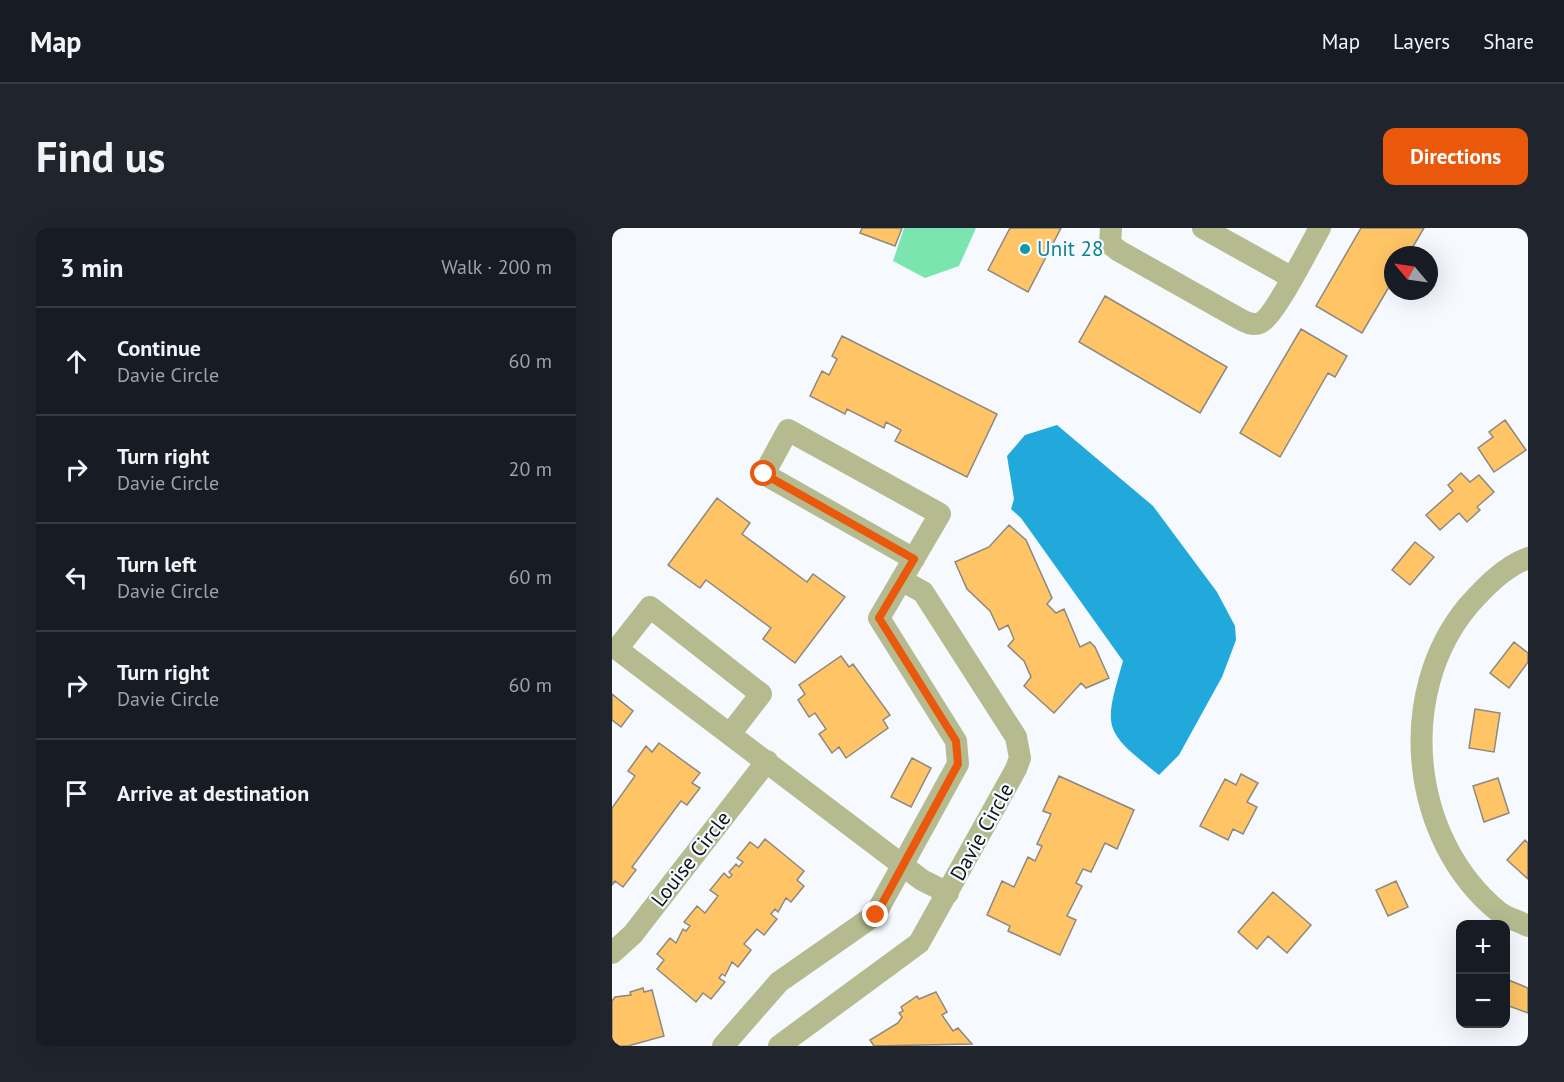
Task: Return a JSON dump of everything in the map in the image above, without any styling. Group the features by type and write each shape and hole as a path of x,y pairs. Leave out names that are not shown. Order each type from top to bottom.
{"street":[{"path":"1110,228 1110,244 1119,251 1248,323 1259,324 1269,317 1320,228"},
{"path":"1203,228 1292,277"},
{"path":"723,1046 779,982 876,915 958,764 959,752 956,741 879,618 914,559 940,514 788,430 764,474 914,559"},
{"path":"1528,558 1518,562 1485,586 1454,624 1433,670 1421,717 1423,761 1430,812 1456,865 1500,912 1528,926"},
{"name":"Davie Circle","path":"779,1046 919,944 1016,769 1020,749 1016,737 923,592 901,580"},
{"path":"730,734 761,694 650,607 617,649 922,879 948,893"},
{"name":"Louise Circle","path":"612,953 633,934 767,761"}],"green space":[{"path":"904,228 976,228 959,266 925,278 893,261"}],"water":[{"path":"1057,425 1153,506 1217,592 1235,626 1236,640 1222,677 1179,755 1159,775 1127,748 1112,727 1112,702 1123,661 1021,518 1011,509 1014,499 1007,456 1025,435"}],"building":[{"path":"862,228 902,228 895,246 860,233"},
{"name":"Unit 28","path":"1010,228 1061,228 1028,292 988,270"},
{"path":"1361,228 1424,228 1413,246 1384,246 1384,295 1362,333 1316,306"},
{"path":"1105,296 1227,367 1200,413 1079,342"},
{"path":"1301,329 1347,356 1335,377 1328,373 1280,457 1240,433"},
{"path":"842,336 997,414 967,477 895,441 901,430 886,422 884,428 847,409 845,414 810,396 822,371 829,375 837,359 832,356"},
{"path":"1505,420 1526,450 1494,472 1478,448 1493,437 1489,432"},
{"path":"1461,473 1470,482 1479,475 1494,492 1477,507 1480,510 1467,522 1459,513 1440,530 1426,515 1453,491 1448,485"},
{"path":"717,498 750,523 742,534 807,582 813,574 845,597 795,663 763,639 771,628 706,580 700,588 668,565"},
{"path":"1009,525 1026,540 1052,598 1047,604 1056,613 1064,609 1080,647 1090,642 1095,647 1109,678 1086,688 1081,683 1054,713 1024,686 1031,677 1024,661 1008,646 1014,639 1008,625 999,630 990,611 967,589 955,562 989,547"},
{"path":"1415,542 1434,557 1410,585 1392,570"},
{"path":"1514,642 1528,653 1528,662 1509,688 1490,673"},
{"path":"841,656 849,667 853,664 890,715 883,720 888,728 846,758 839,747 832,753 819,734 826,729 815,713 809,717 798,700 805,694 799,685"},
{"path":"612,694 633,711 621,727 612,720"},
{"path":"1475,709 1500,713 1494,752 1469,748"},
{"path":"659,743 700,773 692,783 700,788 687,805 681,801 632,867 636,870 623,887 615,881 612,885 612,808 635,776 628,771 646,746 652,752"},
{"path":"912,758 931,768 911,807 891,797"},
{"path":"1241,774 1258,783 1247,802 1257,807 1243,834 1233,829 1228,840 1200,826 1225,779 1236,785"},
{"path":"1059,776 1134,810 1117,849 1105,843 1091,872 1083,869 1076,883 1082,886 1067,916 1076,920 1060,955 1008,931 1010,926 987,915 1002,881 1014,887 1028,857 1035,861 1042,846 1037,844 1051,814 1043,811"},
{"path":"1498,778 1509,813 1484,822 1473,786"},
{"path":"765,839 804,871 797,880 804,886 791,902 786,898 778,912 775,909 771,914 777,919 764,935 757,929 744,944 751,950 738,967 732,962 725,976 722,974 719,978 725,982 711,999 703,993 696,1002 657,969 664,960 657,954 670,938 676,943 683,929 686,931 690,926 684,922 697,906 705,913 718,896 710,890 724,873 729,878 732,875 729,872 736,864 739,867 743,862 737,858 750,842 758,848"},
{"path":"1525,840 1528,843 1528,879 1507,860"},
{"path":"1396,881 1408,907 1388,916 1376,890"},
{"path":"1273,892 1311,925 1287,953 1268,936 1257,949 1238,932"},
{"path":"1510,981 1528,988 1528,1013 1510,1006"},
{"path":"643,988 644,992 652,990 664,1036 628,1046 612,1046 612,1001 615,997 631,995 630,992"},
{"path":"936,992 947,1012 942,1015 953,1031 958,1028 972,1044 874,1046 870,1040 898,1023 902,1017 899,1013 903,1011 901,1007 917,996 919,999"}],"place":[{"name":"Unit 28","path":"1025,249"}],"route":[{"path":"764,474 914,559 879,618 956,741 959,752 958,764 876,915"}]}
